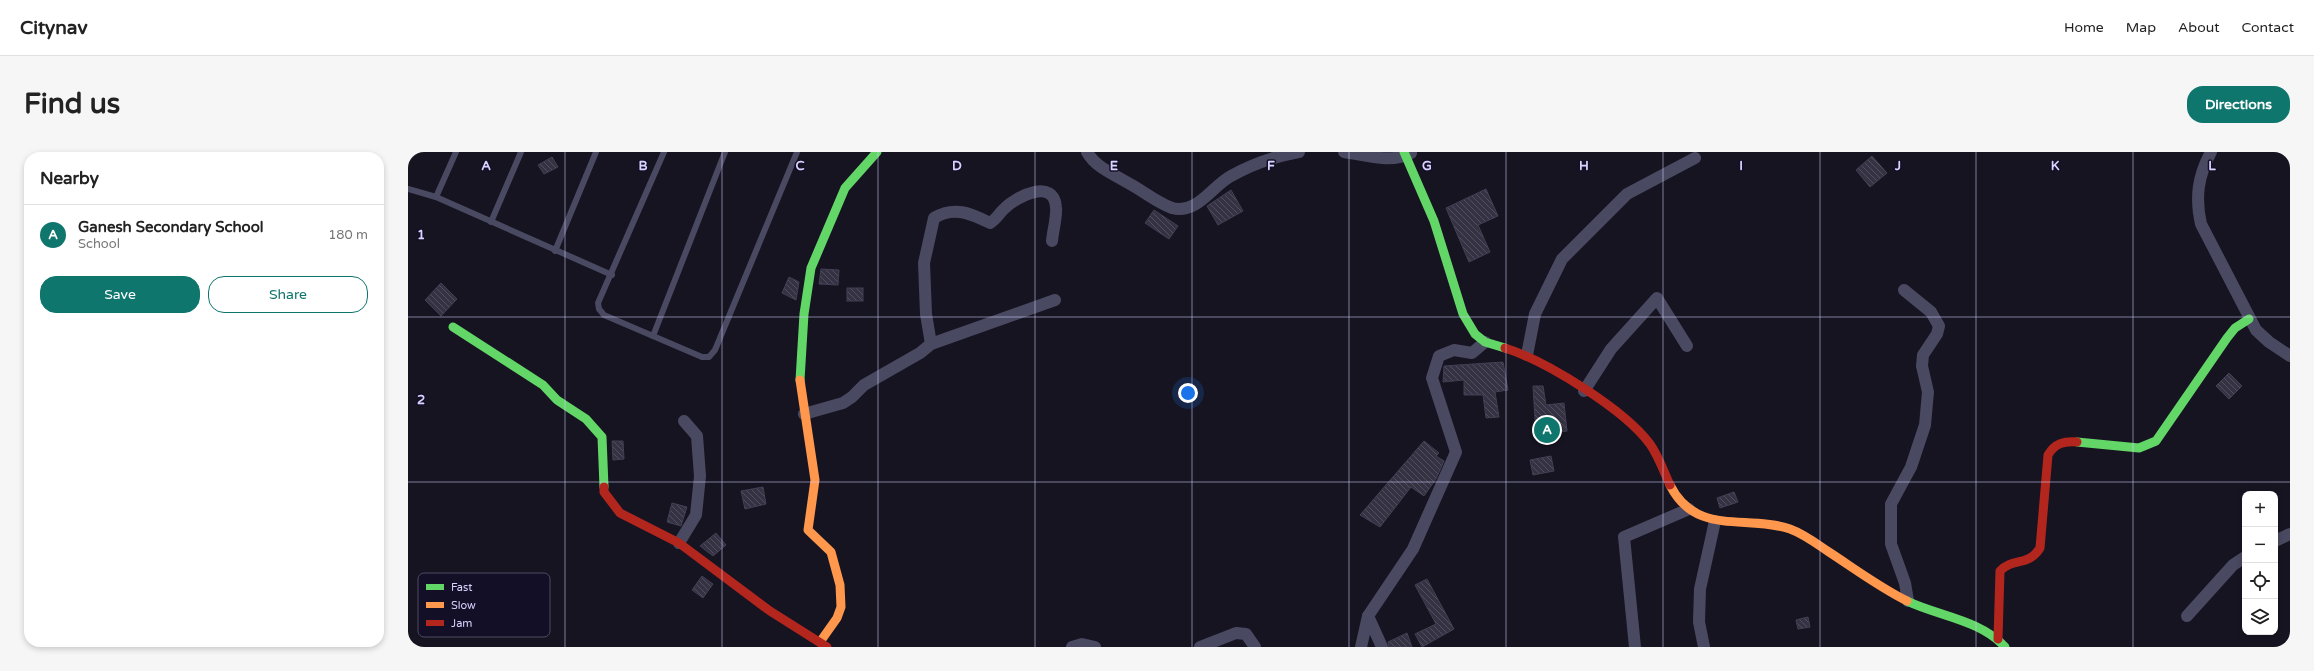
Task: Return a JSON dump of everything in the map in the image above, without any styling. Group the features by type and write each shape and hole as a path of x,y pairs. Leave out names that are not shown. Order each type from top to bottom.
{"street":[{"path":"453,327 543,385 557,400 586,419 602,438 606,495 623,515 680,543 770,611 824,644 841,607 840,585 835,561 831,552 808,530 815,480 804,414 800,377 804,314 811,268 845,188 877,152"},
{"path":"1087,152 1093,162 1173,208 1188,208 1197,204 1230,176 1274,157 1299,152"},
{"path":"1344,152 1382,158 1408,153 1434,221 1463,314 1475,334 1485,342 1527,355 1614,408 1638,429 1650,444 1661,462 1673,490 1689,509 1715,521 1789,529 1821,545 1875,584 1908,601 1978,627 1998,639 2005,647"},
{"path":"2211,152 2203,167 2198,185 2197,207 2201,224 2248,319 2268,342 2290,356"},
{"path":"1527,355 1535,314 1562,259 1627,194 1695,158"},
{"path":"931,344 926,314 924,263 934,218 943,213 969,212 990,223 996,219 1004,208 1026,194 1043,190 1050,194 1056,206 1052,241"},
{"path":"1904,290 1931,312 1939,326 1937,334 1923,355 1922,366 1928,392 1925,425 1911,467 1891,504 1891,544 1905,583 1908,601"},
{"path":"1584,391 1611,349 1657,298 1687,346"},
{"path":"804,414 843,403 852,397 864,385 920,353 931,344 1055,300"},
{"path":"1998,639 2000,571 2004,565 2011,562 2030,562 2037,555 2040,548 2048,455 2053,446 2060,442 2068,441 2139,448 2156,441 2234,328 2248,319"},
{"path":"1361,647 1368,616 1413,549 1456,452 1432,378 1439,356 1454,350 1472,352 1485,342"},
{"path":"680,543 696,515 700,476 697,436 684,421"},
{"path":"1635,647 1624,537 1689,509"},
{"path":"1704,647 1699,622 1700,589 1715,521"},
{"path":"2278,540 2290,534"},
{"path":"2187,616 2233,564 2242,559"},
{"path":"1368,616 1382,647"},
{"path":"1200,647 1236,632 1246,634 1255,647"},
{"path":"1072,647 1082,644 1096,647"}],"lane":[{"path":"436,197 456,152"},
{"path":"491,222 521,152"},
{"path":"554,251 596,152"},
{"path":"664,152 612,275 598,303 599,309 604,315 702,357 709,357 715,350 797,152"},
{"path":"653,336 726,152"},
{"path":"408,189 436,197 554,251 612,275"}],"building":[{"path":"1872,156 1887,173 1870,187 1856,170"},
{"path":"552,157 558,167 544,174 538,165"},
{"path":"1486,189 1498,216 1478,225 1490,252 1469,262 1446,208"},
{"path":"1231,190 1243,211 1218,225 1207,206"},
{"path":"1154,210 1178,226 1169,239 1145,223"},
{"path":"821,269 839,270 838,285 819,284"},
{"path":"789,277 799,282 796,300 782,293"},
{"path":"441,283 457,299 441,316 425,300"},
{"path":"847,288 863,288 863,301 847,301"},
{"path":"1503,362 1508,390 1495,392 1499,417 1486,418 1483,395 1464,395 1464,380 1443,382 1444,366"},
{"path":"2229,373 2242,386 2229,399 2216,386"},
{"path":"1533,386 1543,386 1546,405 1564,403 1567,431 1536,435"},
{"path":"612,441 623,441 624,459 613,460"},
{"path":"1424,441 1439,453 1436,456 1444,461 1436,479 1424,496 1411,487 1380,527 1360,515"},
{"path":"1551,456 1554,471 1533,475 1530,460"},
{"path":"763,487 766,504 745,509 741,491"},
{"path":"1734,492 1738,502 1720,508 1717,498"},
{"path":"672,503 687,507 681,526 667,522"},
{"path":"716,533 726,545 713,556 700,546"},
{"path":"702,576 713,584 703,598 692,590"},
{"path":"1427,579 1454,629 1422,647 1415,634 1436,624 1415,585"},
{"path":"1808,617 1810,627 1798,629 1796,620"},
{"path":"1407,633 1412,647 1389,647 1388,642"}],"traffic: fast":[{"path":"800,380 804,314 811,268 845,188 877,152"},
{"path":"1404,152 1434,221 1463,314 1475,334 1485,342 1505,348"},
{"path":"2077,442 2139,448 2156,441 2227,338 2235,328 2249,319"},
{"path":"453,327 543,385 557,400 586,419 602,437 604,487"},
{"path":"1907,601 1972,625 1995,638 2005,647"}],"traffic: slow":[{"path":"800,380 815,480 808,530 831,552 840,585 841,607 837,618 820,642"},
{"path":"1670,485 1681,501 1694,512 1708,518 1723,521 1773,525 1790,529 1815,543 1877,584 1907,601"}],"traffic: jam":[{"path":"1505,348 1522,354 1562,375 1604,402 1622,416 1638,430 1653,448 1670,485"},
{"path":"1998,639 2000,571 2010,564 2031,558 2040,548 2048,455 2057,445 2068,442 2077,442"},
{"path":"604,487 604,492 620,513 679,543 770,611 827,647"}],"place":[{"name":"Ganesh Secondary School","path":"1547,430"}]}
